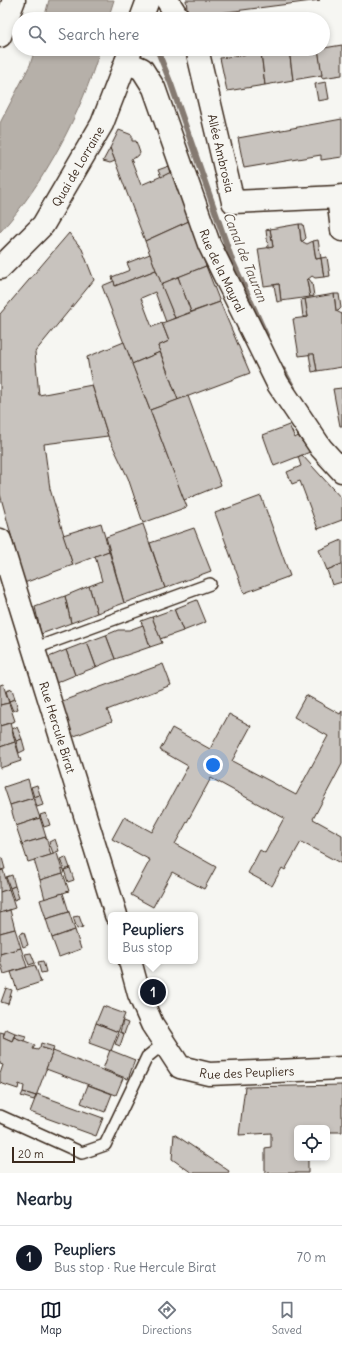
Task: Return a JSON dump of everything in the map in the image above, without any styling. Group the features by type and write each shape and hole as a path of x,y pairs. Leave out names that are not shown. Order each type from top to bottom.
{"street":[{"path":"0,36 14,0"},
{"path":"144,12 148,0"},
{"path":"167,0 175,12"},
{"name":"Quai de Lorraine","path":"0,268 43,224 102,124 128,56"},
{"name":"Rue de la Mayral","path":"128,56 142,69 154,88 208,244 278,384 321,448 342,471"},
{"name":"Allée Ambrosia","path":"199,56 233,202 340,196 342,230"},
{"name":"Rue Hercule Birat","path":"0,540 115,912"},
{"path":"131,964 140,994 152,1024 163,1044"},
{"name":"Rue des Peupliers","path":"163,1044 180,1067 209,1074 342,1068"}],"lane":[{"path":"33,648 210,584"},
{"path":"0,1116 82,1153 105,1145 147,1057 163,1044"}],"shaded area":[{"path":"49,0 114,0 110,12 46,12"},
{"path":"33,56 98,56 83,97 60,146 31,193 0,232 0,123 30,65"}],"building":[{"path":"186,0 320,0 227,12 187,12"},
{"path":"342,45 342,75 322,78 319,56 330,56 330,47"},
{"path":"234,56 261,56 265,85 227,91 220,58"},
{"path":"261,56 290,56 293,80 265,85"},
{"path":"290,56 319,56 322,75 293,80"},
{"path":"326,82 329,99 318,101 315,84"},
{"path":"342,119 342,157 321,160 321,155 244,168 238,138"},
{"path":"119,130 132,135 132,141 136,141 140,153 138,156 131,159 141,185 171,172 189,221 145,241 110,148"},
{"path":"110,148 115,161 110,163 103,161"},
{"path":"169,166 171,172 161,177 158,170"},
{"path":"189,221 206,266 161,284 145,241"},
{"path":"299,224 303,224 306,238 303,241 301,241"},
{"path":"299,224 301,241 307,244 313,241 316,259 321,258 324,277 315,278 312,276 307,280 310,297 281,301 279,284 264,286 258,249 273,247 270,229"},
{"path":"270,229 273,247 268,248 266,230"},
{"path":"69,233 82,249 94,280 35,352 39,395 92,385 108,436 44,444 50,489 73,565 24,583 0,494 0,314"},
{"path":"318,240 321,258 316,259 313,241"},
{"path":"150,254 156,270 115,286 112,277 130,270 127,263"},
{"path":"327,257 330,276 324,277 321,258"},
{"path":"206,266 220,302 191,312 178,277"},
{"path":"156,270 175,318 166,322 155,292 141,298 152,327 162,323 169,341 158,346 160,352 132,364 102,286 114,281 115,286"},
{"path":"178,277 191,312 175,318 161,284"},
{"path":"309,279 312,283 314,296 310,297 307,280"},
{"path":"279,284 281,301 277,302 274,285"},
{"path":"334,294 339,294 341,308 338,311 336,311"},
{"path":"334,294 336,311 342,314 342,367 317,371 314,354 299,356 293,319 308,317 305,299"},
{"path":"305,299 308,317 303,317 301,300"},
{"path":"220,302 250,373 178,400 158,346 169,341 162,323"},
{"path":"124,342 187,507 143,523 128,478 108,436 92,385 87,357"},
{"path":"160,352 178,400 150,410 132,364"},
{"path":"309,354 314,354 317,371 312,372"},
{"path":"342,388 342,426 340,426 333,389"},
{"path":"188,396 221,485 184,500 150,410"},
{"path":"289,425 295,438 298,436 310,452 274,466 263,435"},
{"path":"302,455 342,499 342,520 318,529 300,481 292,484 287,472 301,466 298,457"},
{"path":"261,496 290,576 244,593 215,513"},
{"path":"101,523 109,551 73,565 63,535"},
{"path":"143,524 165,588 124,603 106,537"},
{"path":"194,528 211,571 165,588 150,543"},
{"path":"342,540 342,564 327,570 319,550"},
{"path":"109,551 124,603 97,613 89,586 102,581 95,556"},
{"path":"342,564 342,582 332,585 327,570"},
{"path":"89,586 97,613 71,623 65,596"},
{"path":"65,596 71,623 41,634 35,607"},
{"path":"197,600 206,622 183,631 174,609"},
{"path":"174,609 183,631 160,639 152,617"},
{"path":"152,617 162,643 150,647 141,621"},
{"path":"143,625 150,647 115,659 106,635 118,630 129,630"},
{"path":"106,635 115,659 96,667 87,642"},
{"path":"87,642 96,667 75,675 66,650"},
{"path":"66,650 75,675 51,685 44,659"},
{"path":"163,664 171,685 107,710 112,721 67,739 57,703"},
{"path":"3,684 9,703 0,705 0,685"},
{"path":"12,689 15,699 9,701 6,691"},
{"path":"306,695 340,714 342,711 342,764 313,819 342,835 342,864 301,842 285,870 282,868 272,886 248,873 260,850 265,853 284,818 211,778 175,844 216,867 204,889 172,872 153,907 131,895 150,860 112,839 124,817 152,832 188,766 160,750 172,728 210,749 229,714 251,726 232,761 296,795 328,736 294,717"},
{"path":"15,699 18,709 13,711 9,701"},
{"path":"9,703 15,721 0,726 0,705"},
{"path":"10,723 15,742 0,747 0,726"},
{"path":"17,727 22,739 16,741 12,729"},
{"path":"22,739 25,750 19,753 16,741"},
{"path":"15,742 21,761 0,768 0,747"},
{"path":"28,779 33,798 10,805 4,787"},
{"path":"37,785 40,795 34,797 31,787"},
{"path":"40,795 43,805 37,807 34,797"},
{"path":"33,798 40,818 16,826 10,805"},
{"path":"46,813 50,825 44,827 40,815"},
{"path":"40,818 46,837 22,844 16,826"},
{"path":"46,837 51,855 28,862 22,844"},
{"path":"55,839 59,851 53,853 49,842"},
{"path":"57,853 63,873 40,880 34,860"},
{"path":"66,857 70,868 64,870 60,859"},
{"path":"0,858 2,858 5,869 0,870"},
{"path":"70,868 74,880 68,882 64,870"},
{"path":"3,870 9,889 0,892 0,871"},
{"path":"63,873 69,891 45,899 40,880"},
{"path":"12,875 15,886 10,888 6,877"},
{"path":"15,886 19,898 14,900 10,888"},
{"path":"9,889 15,908 0,913 0,892"},
{"path":"63,893 69,912 46,919 40,900"},
{"path":"10,910 15,929 0,933 0,913"},
{"path":"69,912 75,930 52,938 46,919"},
{"path":"79,916 83,927 77,929 73,917"},
{"path":"15,929 21,948 0,954 0,933"},
{"path":"75,930 81,949 59,957 52,938"},
{"path":"24,932 28,945 23,947 19,934"},
{"path":"21,948 27,967 4,974 0,961 0,954"},
{"path":"31,953 35,963 29,965 25,954"},
{"path":"43,961 46,972 41,973 38,962"},
{"path":"35,965 41,982 17,990 11,972"},
{"path":"6,988 12,990 8,1004 1,1002"},
{"path":"103,1006 125,1014 118,1032 96,1023"},
{"path":"123,1021 128,1023 124,1034 120,1032"},
{"path":"96,1023 118,1032 111,1051 89,1043"},
{"path":"6,1029 15,1033 12,1041 3,1037"},
{"path":"0,1032 4,1033 3,1037 12,1041 14,1037 35,1045 33,1049 38,1050 40,1047 53,1051 36,1096 23,1092 24,1086 19,1084 18,1089 0,1083 0,1074 3,1065 0,1064"},
{"path":"120,1032 124,1034 120,1046 115,1044"},
{"path":"15,1033 26,1036 24,1041 14,1037"},
{"path":"41,1043 54,1047 53,1051 40,1047"},
{"path":"110,1050 135,1060 128,1079 103,1069"},
{"path":"53,1051 123,1078 116,1095 46,1069"},
{"path":"88,1085 112,1094 105,1112 81,1103"},
{"path":"342,1085 342,1132 330,1132 330,1125 294,1125 294,1161 308,1161 308,1173 265,1173 265,1148 271,1147 271,1133 239,1135 245,1087"},
{"path":"23,1092 36,1096 34,1100 21,1096"},
{"path":"37,1094 103,1118 96,1136 30,1112"},
{"path":"174,1134 229,1171 228,1173 192,1173 172,1159"}],"waterway":[{"name":"Canal de Tauran","path":"160,56 171,84 232,260 266,335"},
{"name":"Canal de Tauran","path":"283,370 293,388"}],"place":[{"name":"Peupliers","path":"153,992"}]}
